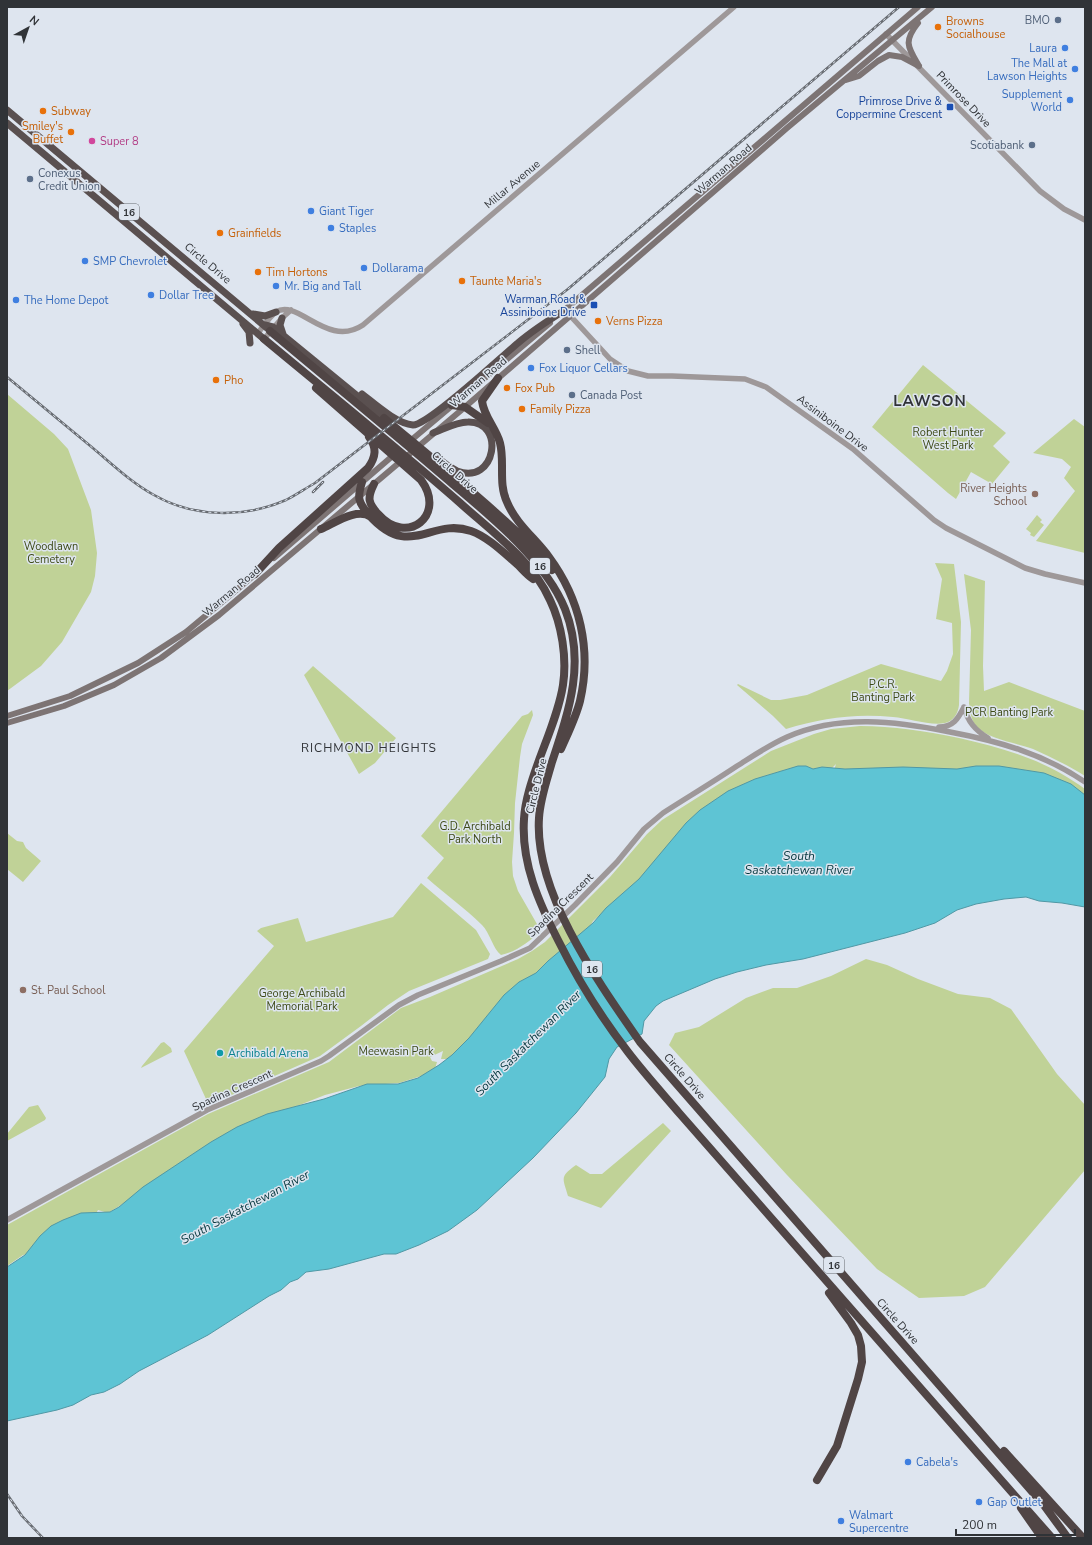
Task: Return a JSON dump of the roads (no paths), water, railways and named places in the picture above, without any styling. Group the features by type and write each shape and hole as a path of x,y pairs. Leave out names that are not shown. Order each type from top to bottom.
{"highway":[{"name":"Circle Drive","path":"7,110 269,328 485,512 527,552 553,584 563,604 570,624 575,646 576,667 574,686 565,724 545,786 539,816 539,839 541,854 553,891 564,918 598,980 640,1042 937,1382 1052,1516 1068,1538"},
{"name":"Circle Drive","path":"7,123 488,527 521,560 541,584 551,602 560,633 564,660 563,685 531,782 524,816 523,839 526,862 541,905 567,958 608,1025 628,1052 809,1262 1052,1538"},
{"path":"251,314 265,316 276,312"},
{"path":"317,363 393,417 406,424 415,425 443,408 544,322 568,312"},
{"path":"234,313 249,332 250,343"},
{"path":"282,318 280,325 284,336"},
{"path":"269,328 284,336 384,418 469,489 530,545 559,579 578,613"},
{"path":"288,359 325,396 421,480 430,496 428,512 423,520 413,527 399,528 390,524 381,517 370,503 369,495 374,484"},
{"path":"498,378 482,401 484,413 495,431 501,448 502,487 514,516 541,546 557,567 571,594 578,613 584,639 584,677 580,702 572,726 545,786"},
{"path":"452,405 465,407 483,419 495,431"},
{"path":"384,418 444,463 458,471 466,473 477,471 486,465 491,456 493,446 490,436 483,427 476,423 461,423 431,435"},
{"path":"255,574 279,548 362,474 371,464 374,456 374,444 358,424"},
{"path":"362,482 358,498 373,519"},
{"path":"321,529 346,517 366,514 385,530 402,536 418,536 448,529 462,529 472,532 487,540 529,576 541,584"},
{"path":"809,1262 814,1273 855,1329 860,1341 863,1357 858,1379 837,1446 817,1480"},
{"path":"937,1382 959,1402 1083,1538"},
{"path":"1014,1495 1017,1502 1042,1538"}],"main road":[{"name":"Warman Road","path":"7,723 64,706 114,685 161,658 220,615 465,407 568,312 811,98 918,7"},
{"name":"Warman Road","path":"7,716 70,696 138,663 186,632 452,405 568,312 932,7"},
{"path":"918,66 909,50 908,40 912,30 926,12"},
{"path":"843,81 859,76 878,60 890,55 902,57 918,66"},
{"path":"776,137 780,130 798,114 811,98"}],"street":[{"name":"Millar Avenue","path":"291,310 326,328 340,332 351,331 363,325 734,7"},
{"name":"Primrose Drive","path":"886,34 1040,191 1064,209 1085,220"},
{"path":"269,328 276,312 285,309 291,310"},
{"path":"261,336 291,310"},
{"name":"Assiniboine Drive","path":"568,312 610,359 628,371 648,376 745,379 766,387 853,449 934,520 946,528 1025,568 1085,583"},
{"path":"927,727 945,727 952,724 959,718 964,707 967,717 973,726 982,735 994,741"},
{"name":"Spadina Crescent","path":"7,1220 207,1110 321,1061 411,998 530,948 610,870 651,822 782,739 814,728 840,723 867,721 889,722 927,727 994,741 1038,756 1085,782"}],"water":[{"name":"South Saskatchewan River","path":"798,766 806,766 813,769 822,767 845,769 903,767 957,769 976,766 999,766 1044,773 1071,784 1085,795 1085,907 1039,901 1026,897 976,904 957,910 935,923 905,933 803,959 766,965 737,972 715,979 663,1001 656,1006 644,1021 642,1034 617,1047 609,1059 605,1077 576,1113 533,1158 477,1210 448,1231 396,1254 384,1254 329,1269 306,1272 298,1279 290,1282 281,1290 208,1335 139,1371 120,1384 104,1392 91,1395 73,1405 57,1410 7,1421 7,1267 25,1255 40,1236 51,1226 81,1213 110,1212 119,1207 143,1187 211,1142 237,1127 267,1114 324,1099 367,1084 398,1084 418,1078 452,1055 469,1038 504,995 519,982 536,973 593,923 606,908 639,879 686,823 700,810 728,791 755,779"}],"railway":[{"path":"7,377 130,479 169,503 186,508 220,513 254,510 286,500 315,483 568,289 899,7"},
{"path":"313,492 323,482"},
{"path":"7,1494 22,1516 43,1538"}],"place":[{"name":"BMO","path":"1058,20"},
{"name":"Browns Socialhouse","path":"938,27"},
{"name":"Laura","path":"1065,48"},
{"name":"The Mall at Lawson Heights","path":"1075,69"},
{"name":"Supplement World","path":"1070,100"},
{"name":"Primrose Drive & Coppermine Crescent","path":"950,107"},
{"name":"Subway","path":"43,111"},
{"name":"Smiley's Buffet","path":"71,132"},
{"name":"Super 8","path":"92,141"},
{"name":"Scotiabank","path":"1032,145"},
{"name":"Conexus Credit Union","path":"30,179"},
{"name":"Giant Tiger","path":"311,211"},
{"name":"Staples","path":"331,228"},
{"name":"Grainfields","path":"220,233"},
{"name":"SMP Chevrolet","path":"85,261"},
{"name":"Dollarama","path":"364,268"},
{"name":"Tim Hortons","path":"258,272"},
{"name":"Taunte Maria's","path":"462,281"},
{"name":"Mr. Big and Tall","path":"276,286"},
{"name":"Dollar Tree","path":"151,295"},
{"name":"The Home Depot","path":"16,300"},
{"name":"Warman Road & Assiniboine Drive","path":"594,305"},
{"name":"Verns Pizza","path":"598,321"},
{"name":"Shell","path":"567,350"},
{"name":"Fox Liquor Cellars","path":"531,368"},
{"name":"Pho","path":"216,380"},
{"name":"Fox Pub","path":"507,388"},
{"name":"Canada Post","path":"572,395"},
{"name":"Family Pizza","path":"522,409"},
{"name":"River Heights School","path":"1035,494"},
{"name":"St. Paul School","path":"23,990"},
{"name":"Archibald Arena","path":"220,1053"},
{"name":"Cabela's","path":"908,1462"},
{"name":"Gap Outlet","path":"979,1502"},
{"name":"Walmart Supercentre","path":"841,1521"}],"district":[{"name":"LAWSON","path":"930,401"},
{"name":"RICHMOND HEIGHTS","path":"369,748"}],"park label":[{"name":"Robert Hunter West Park","path":"948,438"},
{"name":"Woodlawn Cemetery","path":"51,552"},
{"name":"P.C.R. Banting Park","path":"883,690"},
{"name":"PCR Banting Park","path":"1009,712"},
{"name":"G.D. Archibald Park North","path":"475,832"},
{"name":"George Archibald Memorial Park","path":"302,999"},
{"name":"Meewasin Park","path":"396,1051"}]}
